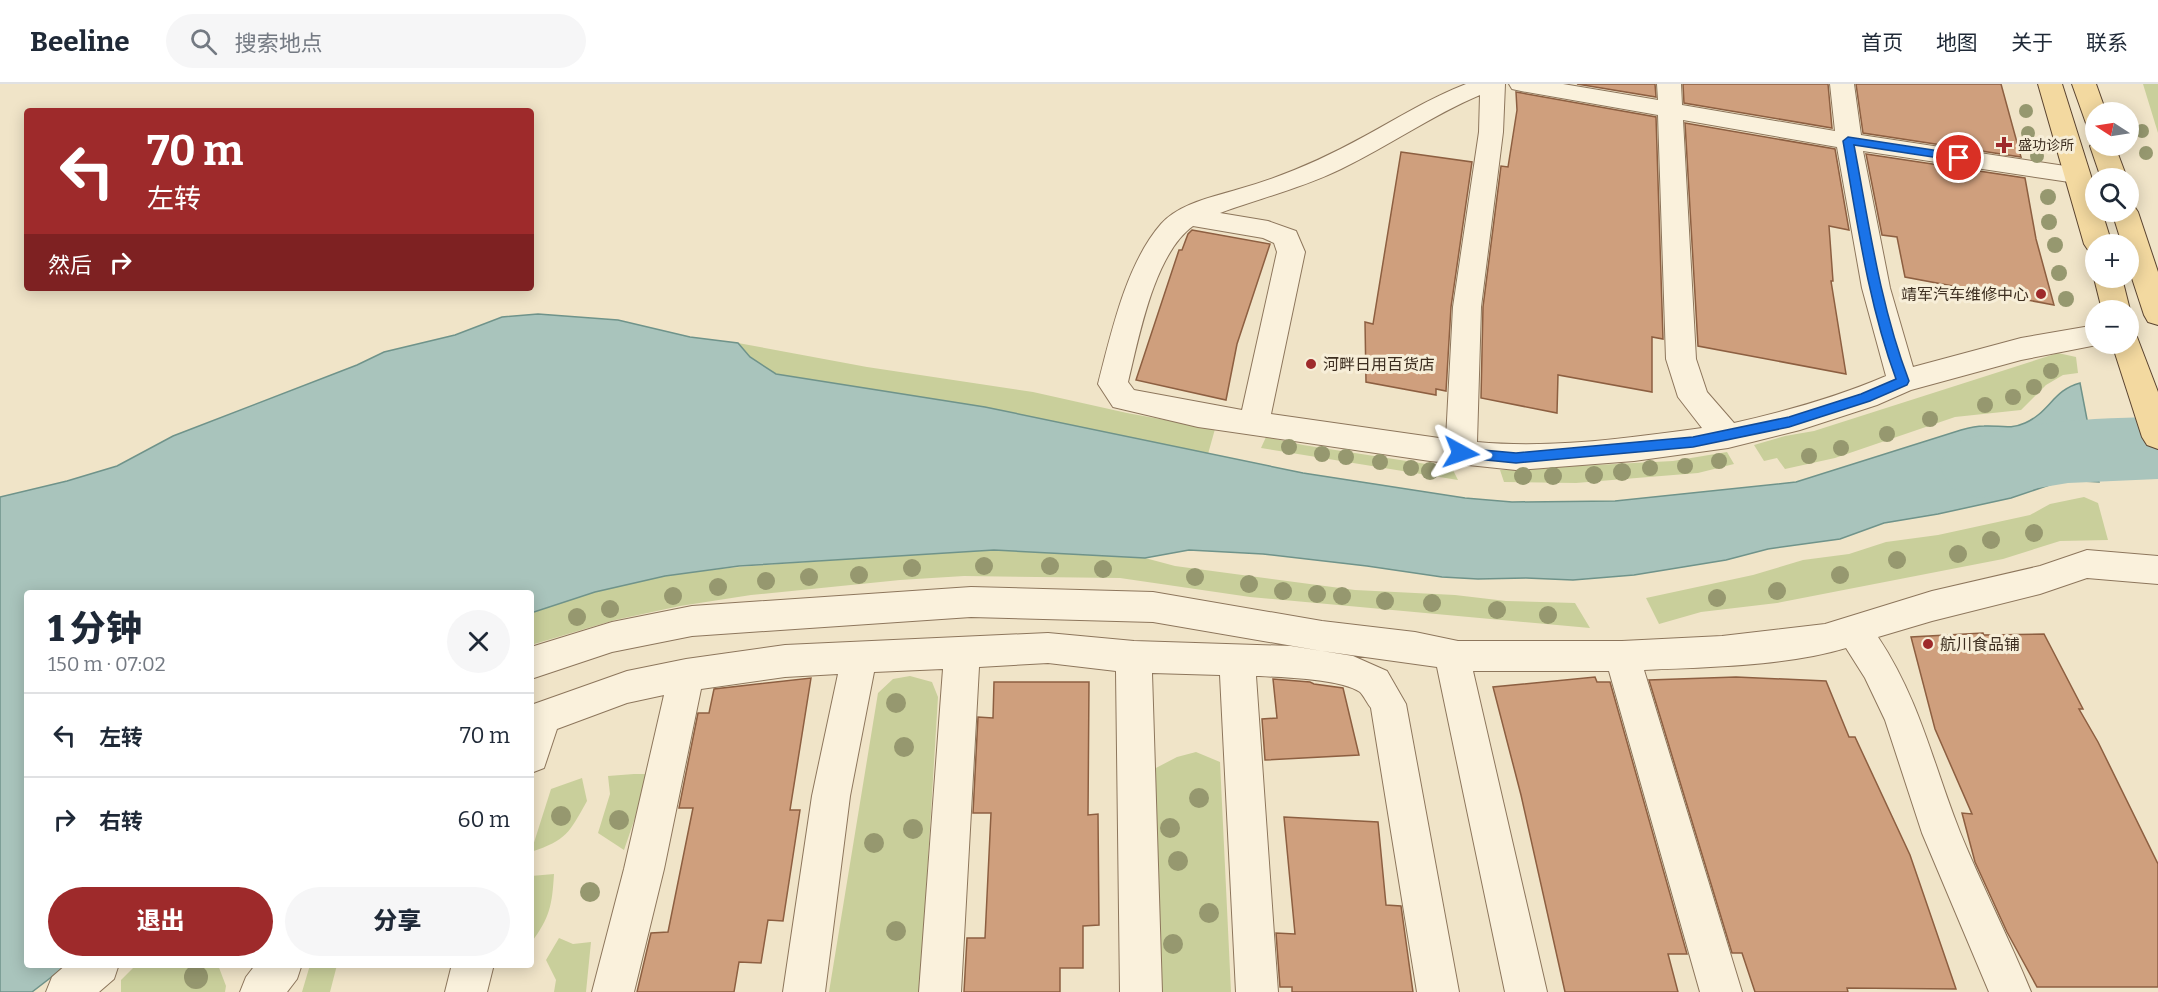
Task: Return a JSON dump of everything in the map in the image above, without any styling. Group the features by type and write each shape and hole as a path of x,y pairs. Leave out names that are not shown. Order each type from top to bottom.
{"main road":[{"path":"2050,84 2095,234"},
{"path":"2084,84 2090,102"},
{"path":"2128,222 2158,315"},
{"path":"2130,354 2158,437"}],"street":[{"path":"1461,453 1467,307 1491,132 1492,84 1455,95 1329,164 1191,217 1172,228 1158,250 1145,279 1113,384 1124,399 1197,415 1461,453 1516,458 1635,449 1728,436 1789,422 1866,397 1903,381 2037,345 2085,337"},
{"path":"1521,84 1669,97 1848,141 2076,175"},
{"path":"1842,84 1848,141 1877,296 1903,381"},
{"path":"1669,97 1681,358 1693,397 1728,436"},
{"path":"1191,217 1268,230 1286,237 1291,252 1262,393 1253,423"},
{"path":"534,662 612,637 692,621 971,602 1153,607 1322,636 1415,647 1452,655 1622,656 1722,651 1825,639 1932,606 2040,580 2087,564 2158,570"},
{"path":"1854,630 1878,668 1903,719 1941,833 2010,992"},
{"path":"536,721 627,687 686,675 785,661 859,656 1048,648 1134,657 1291,662 1353,672 1374,682 1388,704 1438,992"},
{"path":"940,992 962,653"},
{"path":"1452,655 1526,992"},
{"path":"804,992 831,796 859,656"},
{"path":"1622,656 1721,992"},
{"path":"1134,657 1142,992"},
{"path":"1237,659 1257,992"},
{"path":"613,992 644,869 686,675"},
{"path":"67,992 94,968"},
{"path":"256,968 261,992"},
{"path":"261,992 279,968"},
{"path":"466,992 472,968"}],"green space":[{"path":"2143,84 2158,84 2158,133"},
{"path":"738,343 867,367 1033,392 1127,413 1215,429 1208,454 985,407 776,374 750,357"},
{"path":"2058,353 2076,357 2078,373 2063,375 2046,385 2021,410 1955,417 1835,458 1785,469 1777,458 1764,461 1754,445 1814,431"},
{"path":"1266,437 1303,445 1452,468 1458,480 1261,448"},
{"path":"1727,452 1734,464 1698,473 1576,483 1504,482 1500,470 1673,461"},
{"path":"2084,497 2098,503 2108,540 2060,541 2003,559 1777,603 1701,612 1659,624 1646,598 1753,575 1803,560 1849,554 1886,542 1938,535 2030,515 2050,504"},
{"path":"994,550 1145,558 1175,566 1355,590 1455,595 1506,601 1575,603 1590,628 1250,597 1120,578 964,576 751,595 680,606 615,620 534,644 534,612 597,590 702,571"},
{"path":"910,676 932,682 938,697 920,992 829,992 878,693 893,679"},
{"path":"1196,752 1220,762 1231,992 1162,992 1154,769 1177,757"},
{"path":"650,774 624,850 598,833 610,794 608,776"},
{"path":"582,778 587,801 566,834 534,851 534,843 551,789"},
{"path":"554,874 549,911 534,938 534,876"},
{"path":"559,938 573,944 591,942 586,992 554,992 556,980 546,960"},
{"path":"133,968 219,968 226,986 225,992 121,992 121,980"},
{"path":"309,968 336,968 330,992 302,992"}],"water":[{"path":"538,314 618,320 690,337 738,343 750,357 776,374 985,407 1303,473 1465,498 1512,502 1615,501 1796,482 1966,429 1981,426 2020,425 2040,413 2071,386 2080,383 2099,482 2064,480 2011,498 1884,523 1840,539 1768,549 1726,560 1634,575 1573,580 1442,577 1263,554 1189,550 1145,558 994,550 739,566 665,576 595,592 534,612 534,590 24,590 24,968 63,968 32,992 0,992 0,497 117,466 173,436 357,365 384,352 455,335 502,317"}],"building":[{"path":"1577,84 1655,84 1656,97"},
{"path":"1683,84 1828,84 1832,128 1684,103"},
{"path":"1856,84 2001,84 2021,157 1863,133"},
{"path":"1516,92 1656,117 1663,339 1652,337 1652,392 1558,375 1557,413 1481,398 1483,307 1501,166 1508,167 1517,110"},
{"path":"1685,123 1835,149 1849,230 1829,226 1833,281 1831,281 1846,374 1698,346"},
{"path":"1401,152 1472,162 1451,307 1446,391 1436,389 1436,395 1366,382 1365,322 1373,324"},
{"path":"1866,154 2025,178 2036,239 2054,305 1905,277 1897,237 1882,235"},
{"path":"1192,230 1270,244 1237,344 1226,400 1136,380 1179,250 1182,250"},
{"path":"1983,633 1984,635 2044,634 2083,709 2079,709 2098,742 2158,864 2158,987 2037,987 2007,932 1975,862 1962,813 1972,814 1935,729 1911,637"},
{"path":"1595,677 1597,682 1610,682 1687,954 1668,954 1678,992 1565,992 1521,795 1493,687"},
{"path":"1736,677 1826,681 1849,737 1855,737 1910,855 1956,989 1847,988 1848,992 1755,992 1742,953 1732,953 1649,680"},
{"path":"811,678 790,810 800,810 783,921 768,920 761,963 739,962 734,992 637,992 651,933 668,932 693,808 679,808 698,713 709,713 714,689"},
{"path":"1273,679 1343,688 1359,755 1265,760 1262,719 1277,718"},
{"path":"994,682 1089,682 1088,815 1098,814 1099,925 1083,926 1083,968 1060,968 1060,992 964,992 967,938 985,938 991,813 973,813 978,717 993,718"},
{"path":"1284,817 1378,822 1386,905 1401,906 1413,992 1292,992 1292,987 1280,987 1276,933 1295,934"}],"waterway":[{"path":"1979,466 2068,452 2158,448"}],"place":[{"name":"盛功诊所","path":"2004,145"},
{"name":"靖军汽车维修中心","path":"2041,294"},
{"name":"河畔日用百货店","path":"1311,364"},
{"name":"航川食品铺","path":"1928,644"}],"route":[{"path":"1461,453 1516,458 1693,442 1789,422 1866,397 1903,381 1877,296 1848,141 1959,158"}]}
